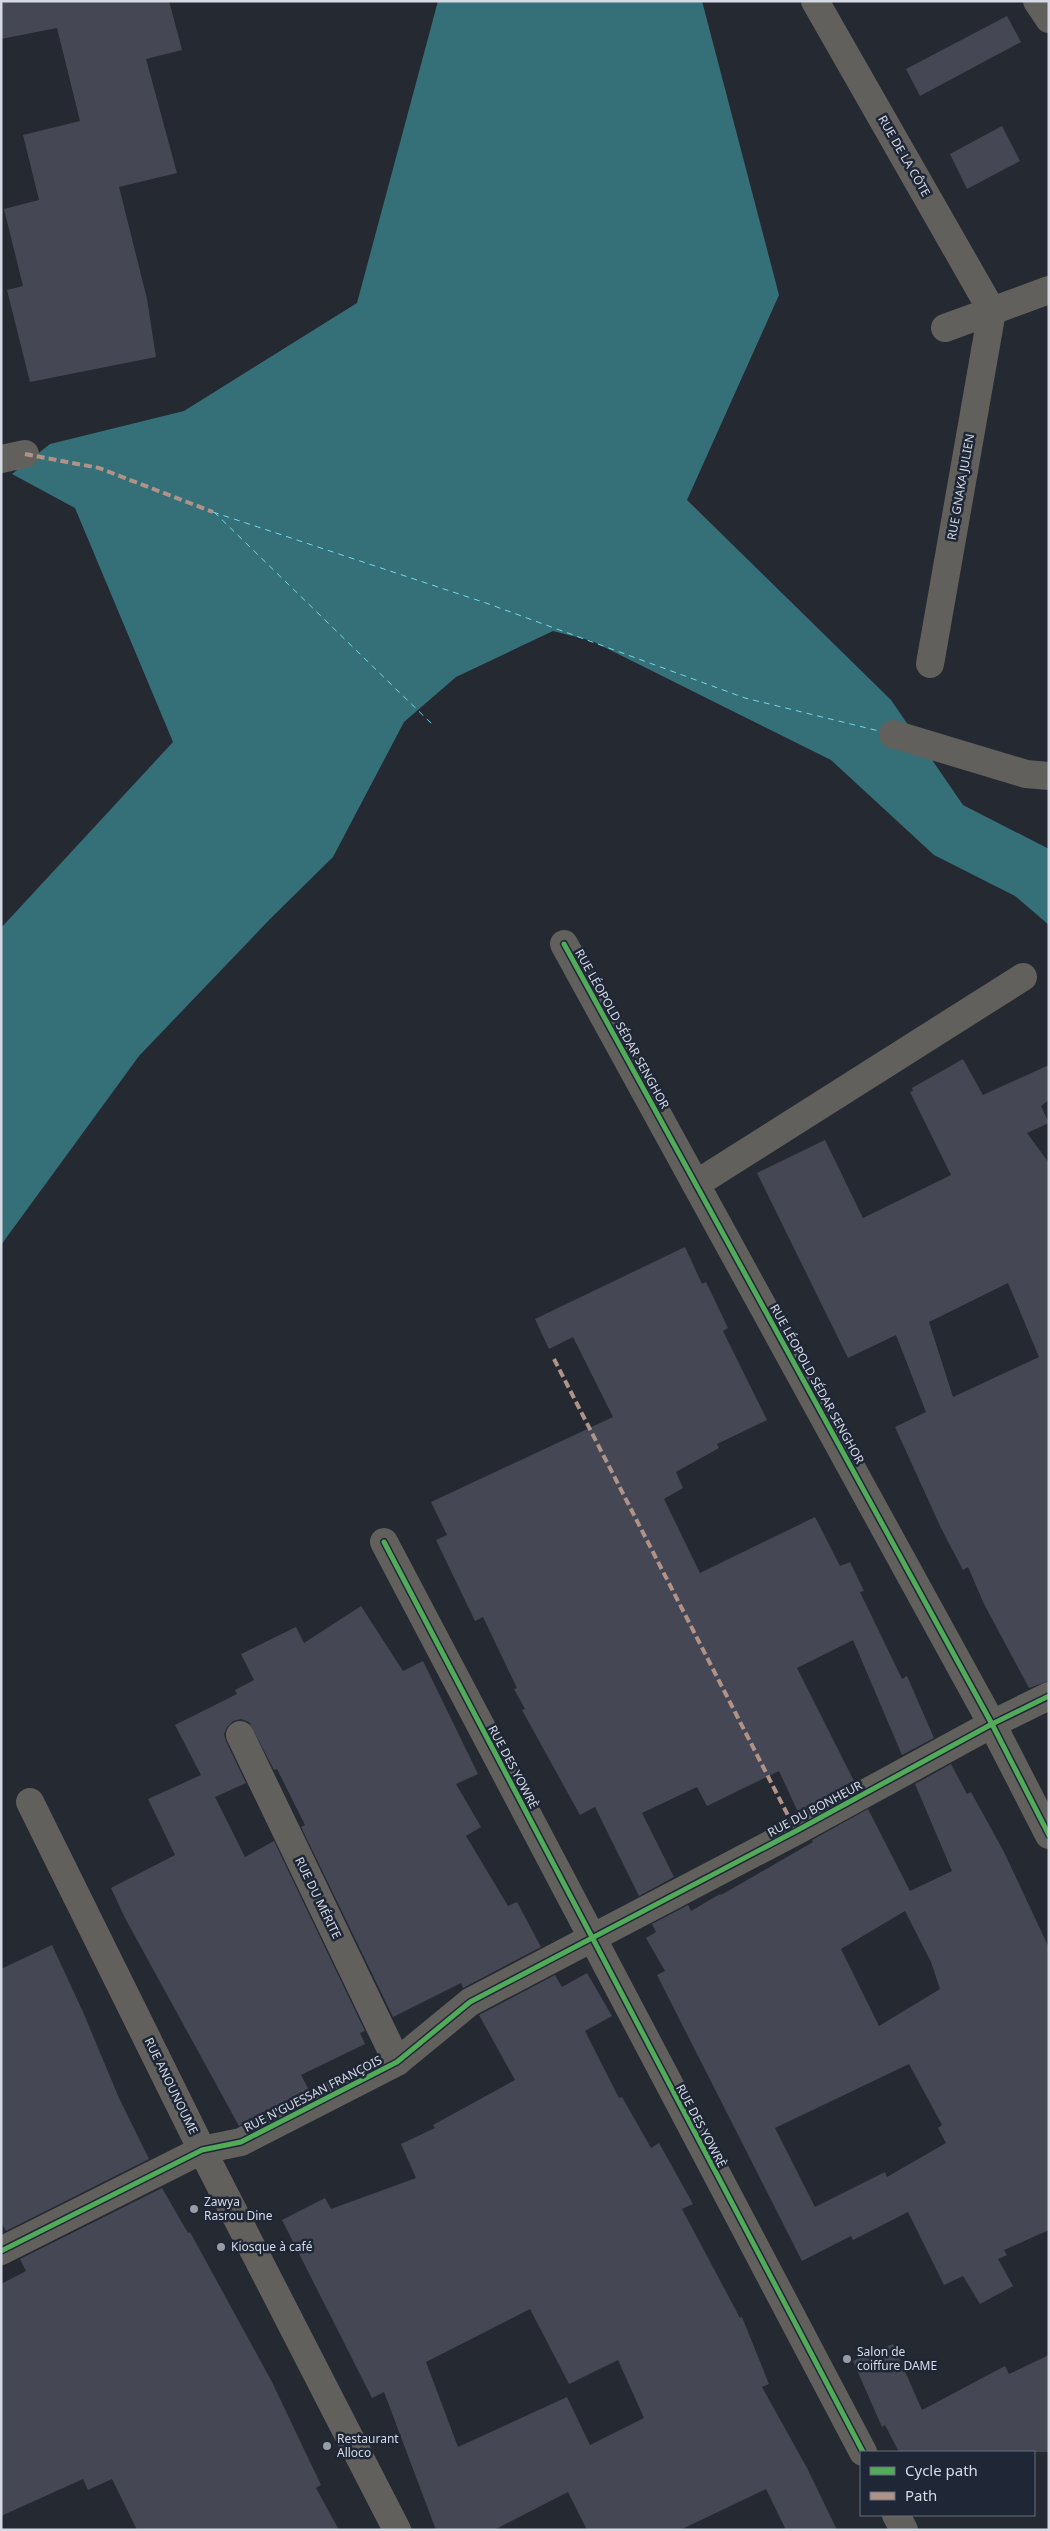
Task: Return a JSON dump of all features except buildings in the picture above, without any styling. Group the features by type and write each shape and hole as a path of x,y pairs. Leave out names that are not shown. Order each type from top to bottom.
{"street":[{"name":"RUE DE LA CÔTE","path":"815,1 992,311"},
{"path":"1037,1 1049,20"},
{"path":"945,328 1049,290"},
{"name":"RUE GNAKA JULIEN","path":"930,664 992,311"},
{"path":"893,734 1026,774 1049,776"},
{"name":"RUE LÉOPOLD SÉDAR SENGHOR","path":"564,944 992,1724 1049,1835"},
{"path":"696,1184 1023,977"},
{"name":"RUE DES YOWRÈ","path":"384,1542 591,1939 862,2451"},
{"name":"RUE DU BONHEUR","path":"591,1939 992,1724 1049,1696"},
{"name":"RUE DU MÉRITE","path":"240,1734 397,2062"},
{"name":"RUE ANOUNOUME","path":"30,1802 202,2150 397,2530"},
{"name":"RUE N'GUESSAN FRANÇOIS","path":"1,2251 202,2150 241,2142 397,2062 470,2002 591,1939"},
{"path":"897,2516 904,2530"}],"water":[{"path":"438,1 702,1 779,295 687,500 891,700 963,805 1049,849 1049,925 1015,896 934,855 831,760 592,641 553,631 456,677 404,722 333,857 270,919 139,1056 1,1245 1,928 173,742 75,508 12,474 50,444 184,411 357,303"}],"ferry route":[{"path":"213,512 486,603 745,698 879,731"},
{"path":"214,512 434,726"}],"marked path":[{"path":"25,454 99,468 213,512"},
{"path":"554,1359 796,1831"}],"cycle path":[{"path":"564,944 992,1724 1049,1835"},
{"path":"384,1542 862,2451"},
{"path":"1,2251 202,2150 241,2142 397,2062 470,2002 796,1831 992,1724 1049,1696"}],"place":[{"name":"Zawya Rasrou Dine","path":"194,2209"},
{"name":"Kiosque à café","path":"221,2247"},
{"name":"Salon de coiffure DAME","path":"847,2359"},
{"name":"Restaurant Alloco","path":"327,2446"}]}
